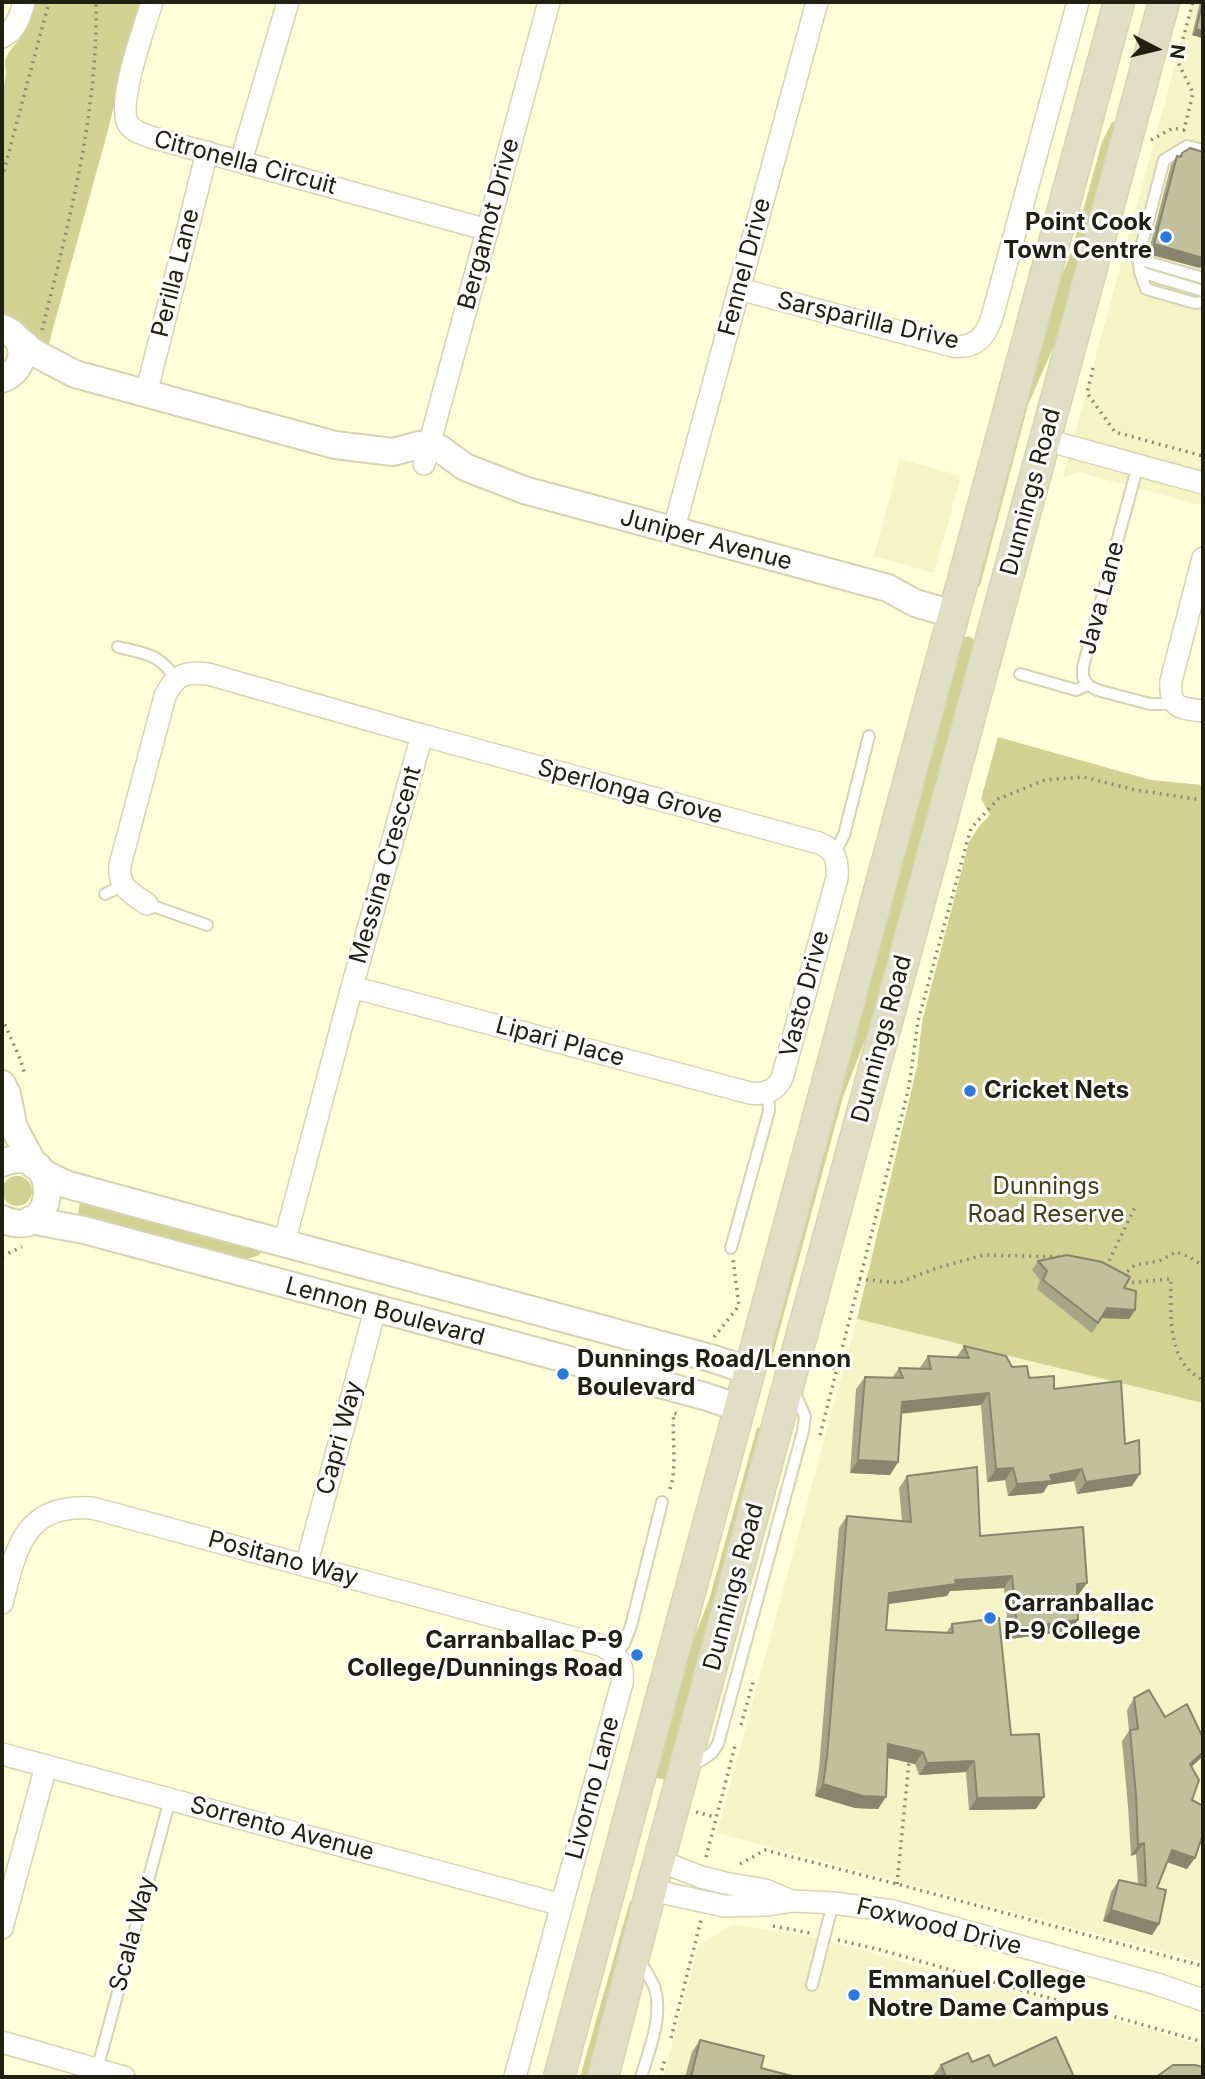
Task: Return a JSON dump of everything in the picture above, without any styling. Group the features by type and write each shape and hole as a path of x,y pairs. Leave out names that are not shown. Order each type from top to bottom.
{"main road":[{"name":"Dunnings Road","path":"559,2077 1119,2"},
{"name":"Dunnings Road","path":"603,2077 651,1890 1164,2"},
{"path":"1073,170 1108,112 1130,96 1139,96"},
{"path":"956,606 997,617"},
{"path":"749,1371 788,1385"},
{"path":"740,1408 778,1421"},
{"path":"618,1862 660,1861"},
{"path":"618,1862 651,1890"}],"street":[{"path":"2,37 17,24 24,2"},
{"name":"Citronella Circuit","path":"152,2 126,91 127,120 131,127 142,134 488,230"},
{"path":"241,161 288,2"},
{"name":"Bergamot Drive","path":"426,455 549,2"},
{"name":"Fennel Drive","path":"673,532 817,2"},
{"name":"Sarsparilla Drive","path":"739,289 953,346 970,345 981,339 992,317 1078,2"},
{"name":"Perilla Lane","path":"146,394 207,152"},
{"path":"20,335 33,352 75,374 335,445 393,452 419,446 426,455"},
{"path":"6,379 22,358 20,335"},
{"path":"6,379 75,374"},
{"path":"1045,440 1203,483"},
{"name":"Juniper Avenue","path":"426,455 445,452 465,467 524,490 888,588 915,603 956,606"},
{"path":"1202,571 1170,693 1174,704 1179,708 1203,711"},
{"name":"Messina Crescent","path":"176,679 188,673 208,674 422,736 284,1243"},
{"path":"147,904 113,890 165,696 176,679"},
{"name":"Sperlonga Grove","path":"422,736 819,843 829,848 834,855"},
{"name":"Vasto Drive","path":"768,1091 777,1086 782,1078 837,878 838,866 834,855"},
{"name":"Lipari Place","path":"352,987 750,1093 768,1091"},
{"path":"13,1224 42,1210 48,1189 15,1128 9,1102 14,1081"},
{"name":"Lennon Boulevard","path":"2,1163 16,1160 65,1184 714,1359 749,1371"},
{"name":"Lennon Boulevard","path":"13,1224 71,1227 704,1396 740,1408"},
{"path":"274,1281 284,1243"},
{"name":"Capri Way","path":"306,1566 375,1310"},
{"name":"Positano Way","path":"2,1603 23,1537 40,1520 61,1510 92,1508 600,1645 615,1654"},
{"name":"Livorno Lane","path":"515,2077 622,1683 622,1666 615,1654"},
{"name":"Sorrento Avenue","path":"2,1754 562,1905"},
{"path":"2,1928 46,1766"},
{"name":"Foxwood Drive","path":"660,1861 701,1877 765,1890 793,1901"},
{"name":"Foxwood Drive","path":"651,1890 724,1906 768,1905 793,1901 893,1911 1157,1983 1203,2000"},
{"path":"2,2042 124,2077"}],"lane":[{"path":"1203,150 1187,146 1164,160 1138,260 1146,289 1195,303 1203,302"},
{"path":"1138,260 1203,278"},
{"path":"1140,272 1203,291"},
{"name":"Java Lane","path":"1138,465 1083,667 1083,677 1088,685 1097,690 1150,704 1174,704"},
{"path":"118,647 155,657 176,679"},
{"path":"1020,674 1076,690 1088,685"},
{"name":"Vasto Drive","path":"834,855 845,835 869,736"},
{"path":"147,904 208,925"},
{"name":"Vasto Drive","path":"731,1248 766,1123 770,1103 768,1091"},
{"path":"685,1770 712,1753 718,1744 803,1431 803,1408 793,1388 788,1385"},
{"path":"615,1654 624,1644 631,1626 662,1502"},
{"name":"Scala Way","path":"97,2070 170,1799"},
{"path":"812,1985 833,1903"},
{"path":"636,1954 654,1987 657,2001 656,2021 641,2077"}],"path":[{"path":"2,177 49,2"},
{"path":"20,335 83,155 95,63 96,2"},
{"path":"816,1447 906,1100 918,1021 971,828 998,799 1045,780 1084,777 1135,790 1203,800"},
{"path":"2,1018 21,1061 14,1081"},
{"path":"1136,1205 1106,1267 1122,1276 1128,1283 1171,1279 1170,1326 1175,1346 1185,1363 1203,1380"},
{"path":"714,1336 739,1306 731,1248"},
{"path":"1122,1276 1135,1265 1158,1261 1177,1252 1203,1266"},
{"path":"859,1279 898,1283 983,1255 1070,1258"},
{"path":"662,1502 673,1481 674,1413 685,1416"},
{"path":"704,1863 756,1670"},
{"path":"897,1884 909,1762"},
{"path":"732,1868 765,1850 1203,1966"},
{"path":"670,2040 703,1915"},
{"path":"763,1924 881,1950 1203,2042"},
{"path":"660,2077 667,2053"}],"shaded area":[{"name":"Point Cook Town Centre","path":"1192,2 1203,2 1203,506 1078,472 1063,478"},
{"path":"900,459 961,476 934,573 874,556"},
{"name":"Carranballac P-9 College","path":"857,1319 1203,1403 1203,1962 717,1833"},
{"name":"Emmanuel College Notre Dame Campus","path":"732,1924 821,1939 1203,2045 1203,2077 663,2077 699,1945"}],"green space":[{"path":"32,2 140,2 107,134 47,350 2,318 2,95 6,75 5,61 21,37"},
{"path":"1112,122 1116,123 1059,334 1028,405 980,586 975,588 1034,349 1073,247 1102,142"},
{"path":"969,636 975,644 872,1022 843,1097 770,1365 765,1357 962,638"},
{"name":"Dunnings Road Reserve","path":"998,737 1151,780 1203,785 1203,1403 857,1319 917,1067 922,1022 969,842 990,815 981,799"},
{"path":"17,1176 28,1180 32,1191 28,1202 17,1206 6,1202 2,1191 6,1180"},
{"path":"81,1197 264,1250 259,1255 242,1261 77,1219"},
{"path":"764,1427 669,1781 650,1776 674,1690 709,1600 757,1428"},
{"path":"630,1901 635,1902 589,2077 580,2077"}],"building":[{"path":"1203,2 1203,31 1196,29"},
{"path":"1190,148 1203,152 1203,258 1154,244 1177,156 1181,157 1182,153"},
{"path":"1067,1255 1102,1262 1130,1277 1124,1288 1136,1291 1135,1310 1107,1308 1098,1323 1043,1280 1047,1271 1038,1261"},
{"path":"964,1346 1006,1356 1012,1367 1027,1366 1029,1378 1054,1376 1054,1389 1121,1381 1125,1444 1139,1440 1140,1474 1086,1482 1082,1469 1050,1475 1052,1481 1017,1484 1013,1468 996,1469 989,1393 902,1402 898,1462 858,1460 865,1377 903,1378 899,1368 931,1369 928,1356 969,1358"},
{"path":"977,1467 980,1536 1083,1527 1087,1583 1077,1584 1078,1620 1017,1628 1012,1576 955,1580 956,1584 889,1593 886,1630 953,1633 952,1624 999,1618 1011,1735 1039,1734 1044,1797 977,1798 974,1761 927,1763 923,1752 888,1744 886,1797 863,1796 823,1784 847,1516 911,1522 907,1476"},
{"path":"1149,1690 1165,1717 1187,1704 1203,1738 1203,1752 1190,1764 1199,1780 1192,1800 1203,1806 1203,1834 1195,1858 1172,1850 1157,1888 1166,1890 1159,1924 1111,1910 1119,1880 1146,1886 1144,1843 1138,1845 1130,1730 1138,1729 1134,1698"},
{"path":"1056,2037 1074,2077 946,2077 941,2065 968,2053 972,2062 989,2055 994,2066"},
{"path":"700,2040 764,2056 761,2068 796,2077 691,2077"},
{"path":"1173,2065 1203,2067 1203,2077 1156,2077"}],"place":[{"name":"Point Cook Town Centre","path":"1166,237"},
{"name":"Cricket Nets","path":"970,1091"},
{"name":"Dunnings Road/Lennon Boulevard","path":"563,1374"},
{"name":"Carranballac P-9 College","path":"990,1618"},
{"name":"Carranballac P-9 College/Dunnings Road","path":"637,1655"},
{"name":"Emmanuel College Notre Dame Campus","path":"854,1995"}]}
